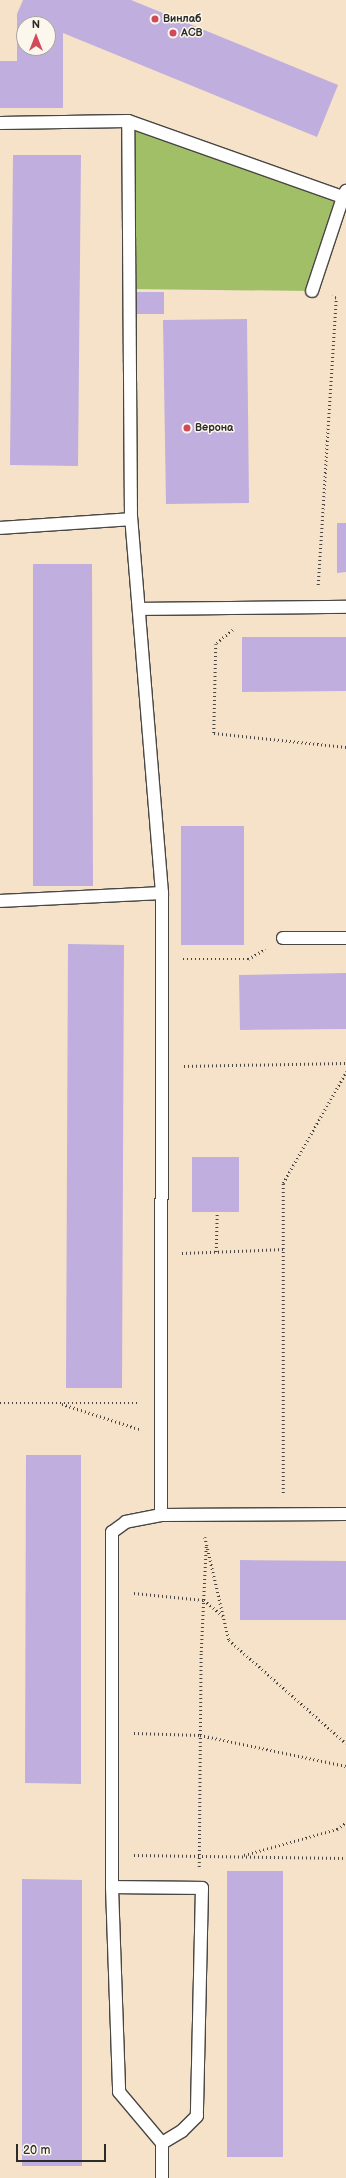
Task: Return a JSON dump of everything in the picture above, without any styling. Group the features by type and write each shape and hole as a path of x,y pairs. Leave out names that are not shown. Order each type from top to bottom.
{"lane":[{"path":"128,121 131,519 162,893 161,1515"},
{"path":"0,123 128,121 344,194 312,291"},
{"path":"0,528 131,519"},
{"path":"139,609 346,607"},
{"path":"0,901 162,893"},
{"path":"283,938 346,938"},
{"path":"162,2178 162,2143 119,2092 112,1887 112,1532 126,1522 161,1515 346,1514"},
{"path":"112,1887 202,1888 197,2116 182,2131 162,2143"}],"path":[{"path":"312,291 336,298 316,607"},
{"path":"259,608 216,644 214,734 346,747"},
{"path":"162,958 248,959 283,938"},
{"path":"162,1067 346,1063"},
{"path":"283,1514 283,1183 346,1072"},
{"path":"216,1252 217,1212"},
{"path":"161,1254 284,1249"},
{"path":"0,1403 161,1403"},
{"path":"60,1403 161,1436"},
{"path":"200,1515 229,1640 346,1743"},
{"path":"202,1888 198,1856 206,1545"},
{"path":"112,1591 204,1600 224,1617"},
{"path":"112,1732 200,1735 346,1766"},
{"path":"240,1856 336,1829 346,1822"},
{"path":"112,1855 346,1858"}],"green space":[{"path":"128,121 343,197 312,291 129,289"}],"building":[{"path":"23,0 131,0 338,85 317,137 63,33 63,108 0,108 0,61 17,61 17,56 56,56 56,16 17,16"},
{"path":"13,155 81,155 78,466 10,465"},
{"path":"135,292 164,292 164,314 135,314"},
{"path":"247,319 249,503 166,504 163,320"},
{"path":"337,523 346,523 346,572 337,573"},
{"path":"33,564 92,564 93,886 33,886"},
{"path":"242,637 346,637 346,691 242,692"},
{"path":"181,826 244,826 244,945 181,945"},
{"path":"68,944 124,945 122,1388 66,1388"},
{"path":"346,973 346,1029 240,1030 239,975"},
{"path":"192,1157 239,1157 239,1212 192,1212"},
{"path":"26,1455 81,1455 81,1784 25,1783"},
{"path":"240,1560 346,1561 346,1620 240,1620"},
{"path":"227,1871 283,1871 283,2157 227,2157"},
{"path":"22,1879 82,1880 82,2166 22,2166"}],"place":[{"name":"Винлаб","path":"155,19"},
{"name":"АСВ","path":"173,33"},
{"name":"Верона","path":"187,428"}]}
